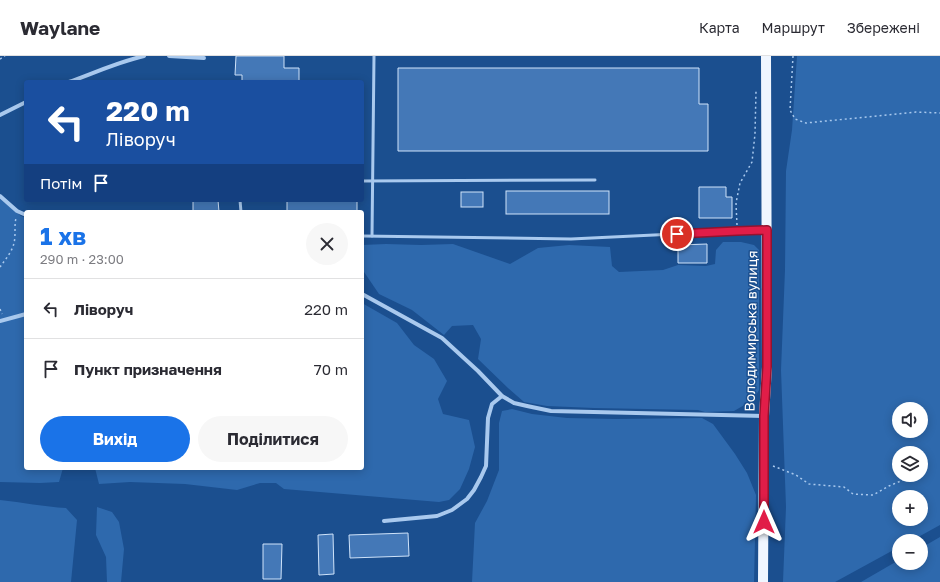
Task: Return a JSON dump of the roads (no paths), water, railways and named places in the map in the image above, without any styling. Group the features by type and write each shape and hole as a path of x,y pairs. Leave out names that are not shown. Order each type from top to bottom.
{"main road":[{"name":"Володимирська вулиця","path":"763,582 764,416 767,367 766,56"}],"street":[{"path":"74,80 115,64 144,56"},
{"path":"168,56 204,58"},
{"path":"0,115 24,103"},
{"path":"0,196 17,211 24,214"},
{"path":"364,295 442,338 478,371 502,396 514,403 551,411 764,416"},
{"path":"0,321 24,315"},
{"path":"384,521 437,516 452,510 467,499 482,477 486,466 488,418 492,404 502,396"}],"lane":[{"path":"372,236 374,56"},
{"path":"364,181 595,180"},
{"path":"364,236 571,238 767,230"}]}
